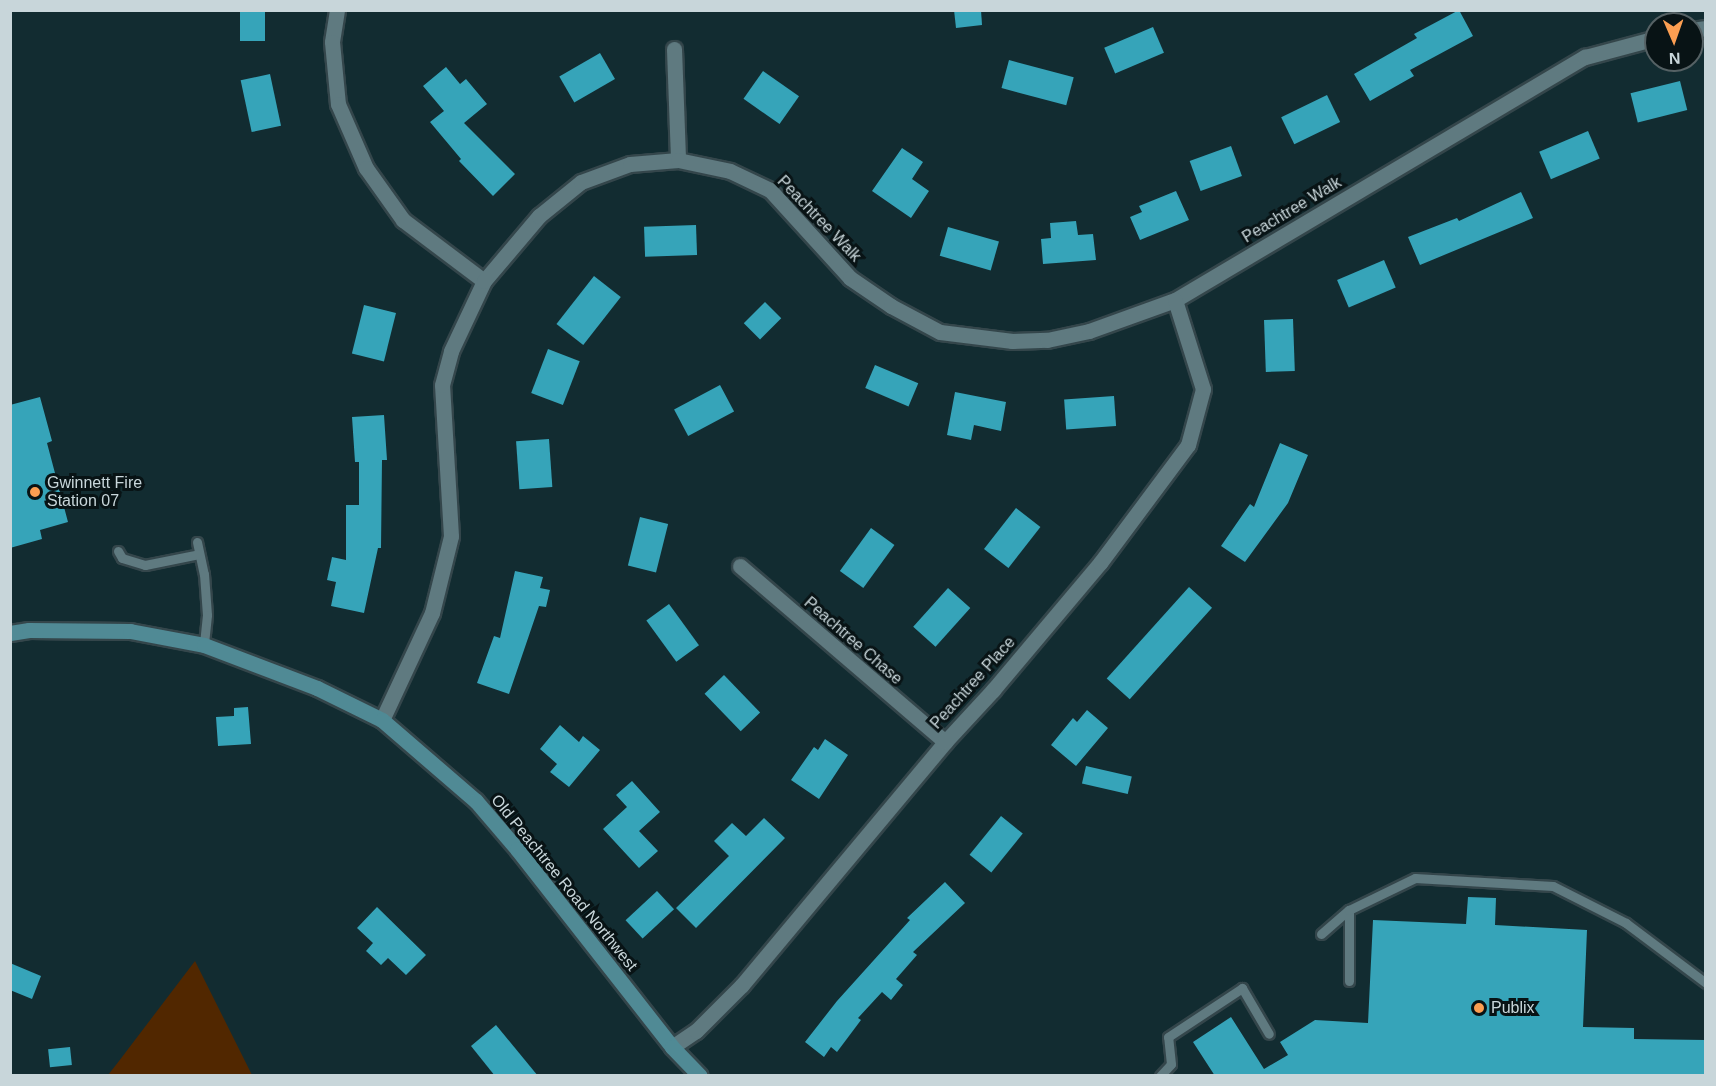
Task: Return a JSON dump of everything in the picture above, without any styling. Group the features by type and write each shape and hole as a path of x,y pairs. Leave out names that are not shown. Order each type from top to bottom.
{"main road":[{"name":"Old Peachtree Road Northwest","path":"10,633 29,630 130,630 204,645 317,688 382,720 483,809 519,851 672,1047 700,1076"}],"street":[{"path":"338,10 332,42 338,104 366,168 403,220 484,281"},
{"name":"Peachtree Walk","path":"382,720 432,612 452,536 442,386 451,351 484,281 539,216 581,182 630,164 678,160 730,171 770,190 850,278 891,306 940,332 1012,341 1047,340 1089,331 1175,300 1585,57 1644,41"},
{"path":"674,49 678,160"},
{"name":"Peachtree Place","path":"672,1047 696,1031 742,985 945,742 993,690 1100,563 1188,445 1203,389 1175,300"},
{"name":"Peachtree Chase","path":"740,566 945,742"}],"lane":[{"path":"197,542 207,615 204,645"},
{"path":"118,551 123,558 146,565 199,554"},
{"path":"1321,934 1349,910 1415,878 1552,886 1626,923 1706,983"},
{"path":"1349,910 1349,981"},
{"path":"1160,1076 1171,1064 1167,1037 1242,988 1269,1034"}],"shaded area":[{"path":"195,961 252,1075 108,1075 119,1061"}],"building":[{"path":"240,10 265,10 265,41 240,41"},
{"path":"954,10 981,10 982,25 956,28"},
{"path":"1459,10 1473,36 1410,70 1414,76 1370,101 1354,74 1417,38 1414,34"},
{"path":"1153,27 1164,53 1115,73 1104,48"},
{"path":"600,53 615,79 574,102 559,76"},
{"path":"1009,60 1074,77 1066,105 1001,88"},
{"path":"446,67 460,84 466,79 487,104 464,123 515,174 493,196 459,161 461,159 430,122 444,111 423,86"},
{"path":"763,71 799,96 780,124 743,99"},
{"path":"270,74 281,126 252,132 241,80"},
{"path":"1680,81 1687,110 1638,122 1631,93"},
{"path":"1327,95 1340,122 1294,144 1281,117"},
{"path":"1588,131 1600,159 1551,179 1539,152"},
{"path":"1231,146 1242,176 1201,191 1190,161"},
{"path":"902,148 923,162 912,179 929,191 911,218 872,191"},
{"path":"1176,191 1189,220 1140,240 1130,217 1142,212 1139,206"},
{"path":"1521,192 1533,218 1420,265 1408,237 1457,218 1459,221"},
{"path":"1076,221 1078,235 1093,234 1096,260 1043,264 1041,239 1051,238 1050,223"},
{"path":"696,225 697,255 645,257 644,227"},
{"path":"948,227 999,242 991,270 940,256"},
{"path":"1384,260 1396,288 1349,308 1337,280"},
{"path":"594,276 621,297 583,345 556,324"},
{"path":"765,302 781,318 760,339 744,323"},
{"path":"364,305 396,313 384,361 352,354"},
{"path":"1293,319 1295,371 1266,372 1264,320"},
{"path":"548,349 580,361 563,405 531,393"},
{"path":"875,365 918,383 908,406 865,388"},
{"path":"720,385 734,411 688,436 674,409"},
{"path":"955,392 1006,402 1001,431 974,425 971,440 947,435"},
{"path":"1114,396 1116,426 1066,429 1064,399"},
{"name":"Gwinnett Fire Station 07","path":"40,397 52,441 47,443 68,522 40,530 42,539 10,548 10,405"},
{"path":"384,415 387,460 382,460 381,548 378,548 364,613 331,606 336,582 327,580 332,557 346,560 346,505 359,505 359,462 355,462 352,417"},
{"path":"549,439 552,487 519,489 516,441"},
{"path":"1280,443 1308,455 1288,503 1245,562 1221,546 1250,504 1254,507"},
{"path":"1016,508 1040,527 1008,568 984,549"},
{"path":"640,517 668,524 656,573 628,566"},
{"path":"871,528 894,545 863,588 840,571"},
{"path":"515,571 543,577 540,588 550,590 546,607 539,606 509,694 477,683 494,636 500,638"},
{"path":"1189,587 1212,608 1130,699 1107,678"},
{"path":"948,588 970,608 935,647 913,627"},
{"path":"669,604 699,645 676,662 646,620"},
{"path":"724,675 760,712 741,731 705,694"},
{"path":"248,707 251,744 218,746 216,717 234,716 234,708"},
{"path":"1087,710 1108,728 1076,766 1051,745 1073,718 1077,722"},
{"path":"560,725 579,742 583,736 600,750 569,787 550,772 557,764 540,749"},
{"path":"825,739 848,755 819,799 791,780 814,747 818,750"},
{"path":"1086,766 1132,777 1128,794 1082,784"},
{"path":"632,781 660,812 639,831 658,851 639,868 603,829 627,807 616,795"},
{"path":"1001,816 1023,834 991,872 970,855"},
{"path":"764,818 785,838 696,928 676,908 729,856 714,841 732,823 746,836"},
{"path":"945,882 965,903 913,952 917,955 896,979 903,985 891,1000 882,992 858,1018 861,1020 837,1052 831,1047 824,1057 805,1042 837,1001 910,920 907,918"},
{"path":"657,891 674,909 643,939 626,920"},
{"path":"1468,897 1496,898 1495,925 1587,930 1583,1027 1634,1028 1634,1039 1706,1040 1706,1076 1215,1076 1193,1042 1231,1017 1264,1069 1288,1055 1280,1042 1315,1020 1368,1023 1373,920 1466,924"},
{"path":"377,907 426,955 406,975 388,958 381,965 366,951 373,943 357,928"},
{"path":"10,963 41,976 32,999 10,990"},
{"path":"496,1025 538,1076 495,1076 471,1046"},
{"path":"70,1047 72,1065 50,1067 48,1049"}],"place":[{"name":"Gwinnett Fire Station 07","path":"35,492"},
{"name":"Publix","path":"1479,1008"}]}
